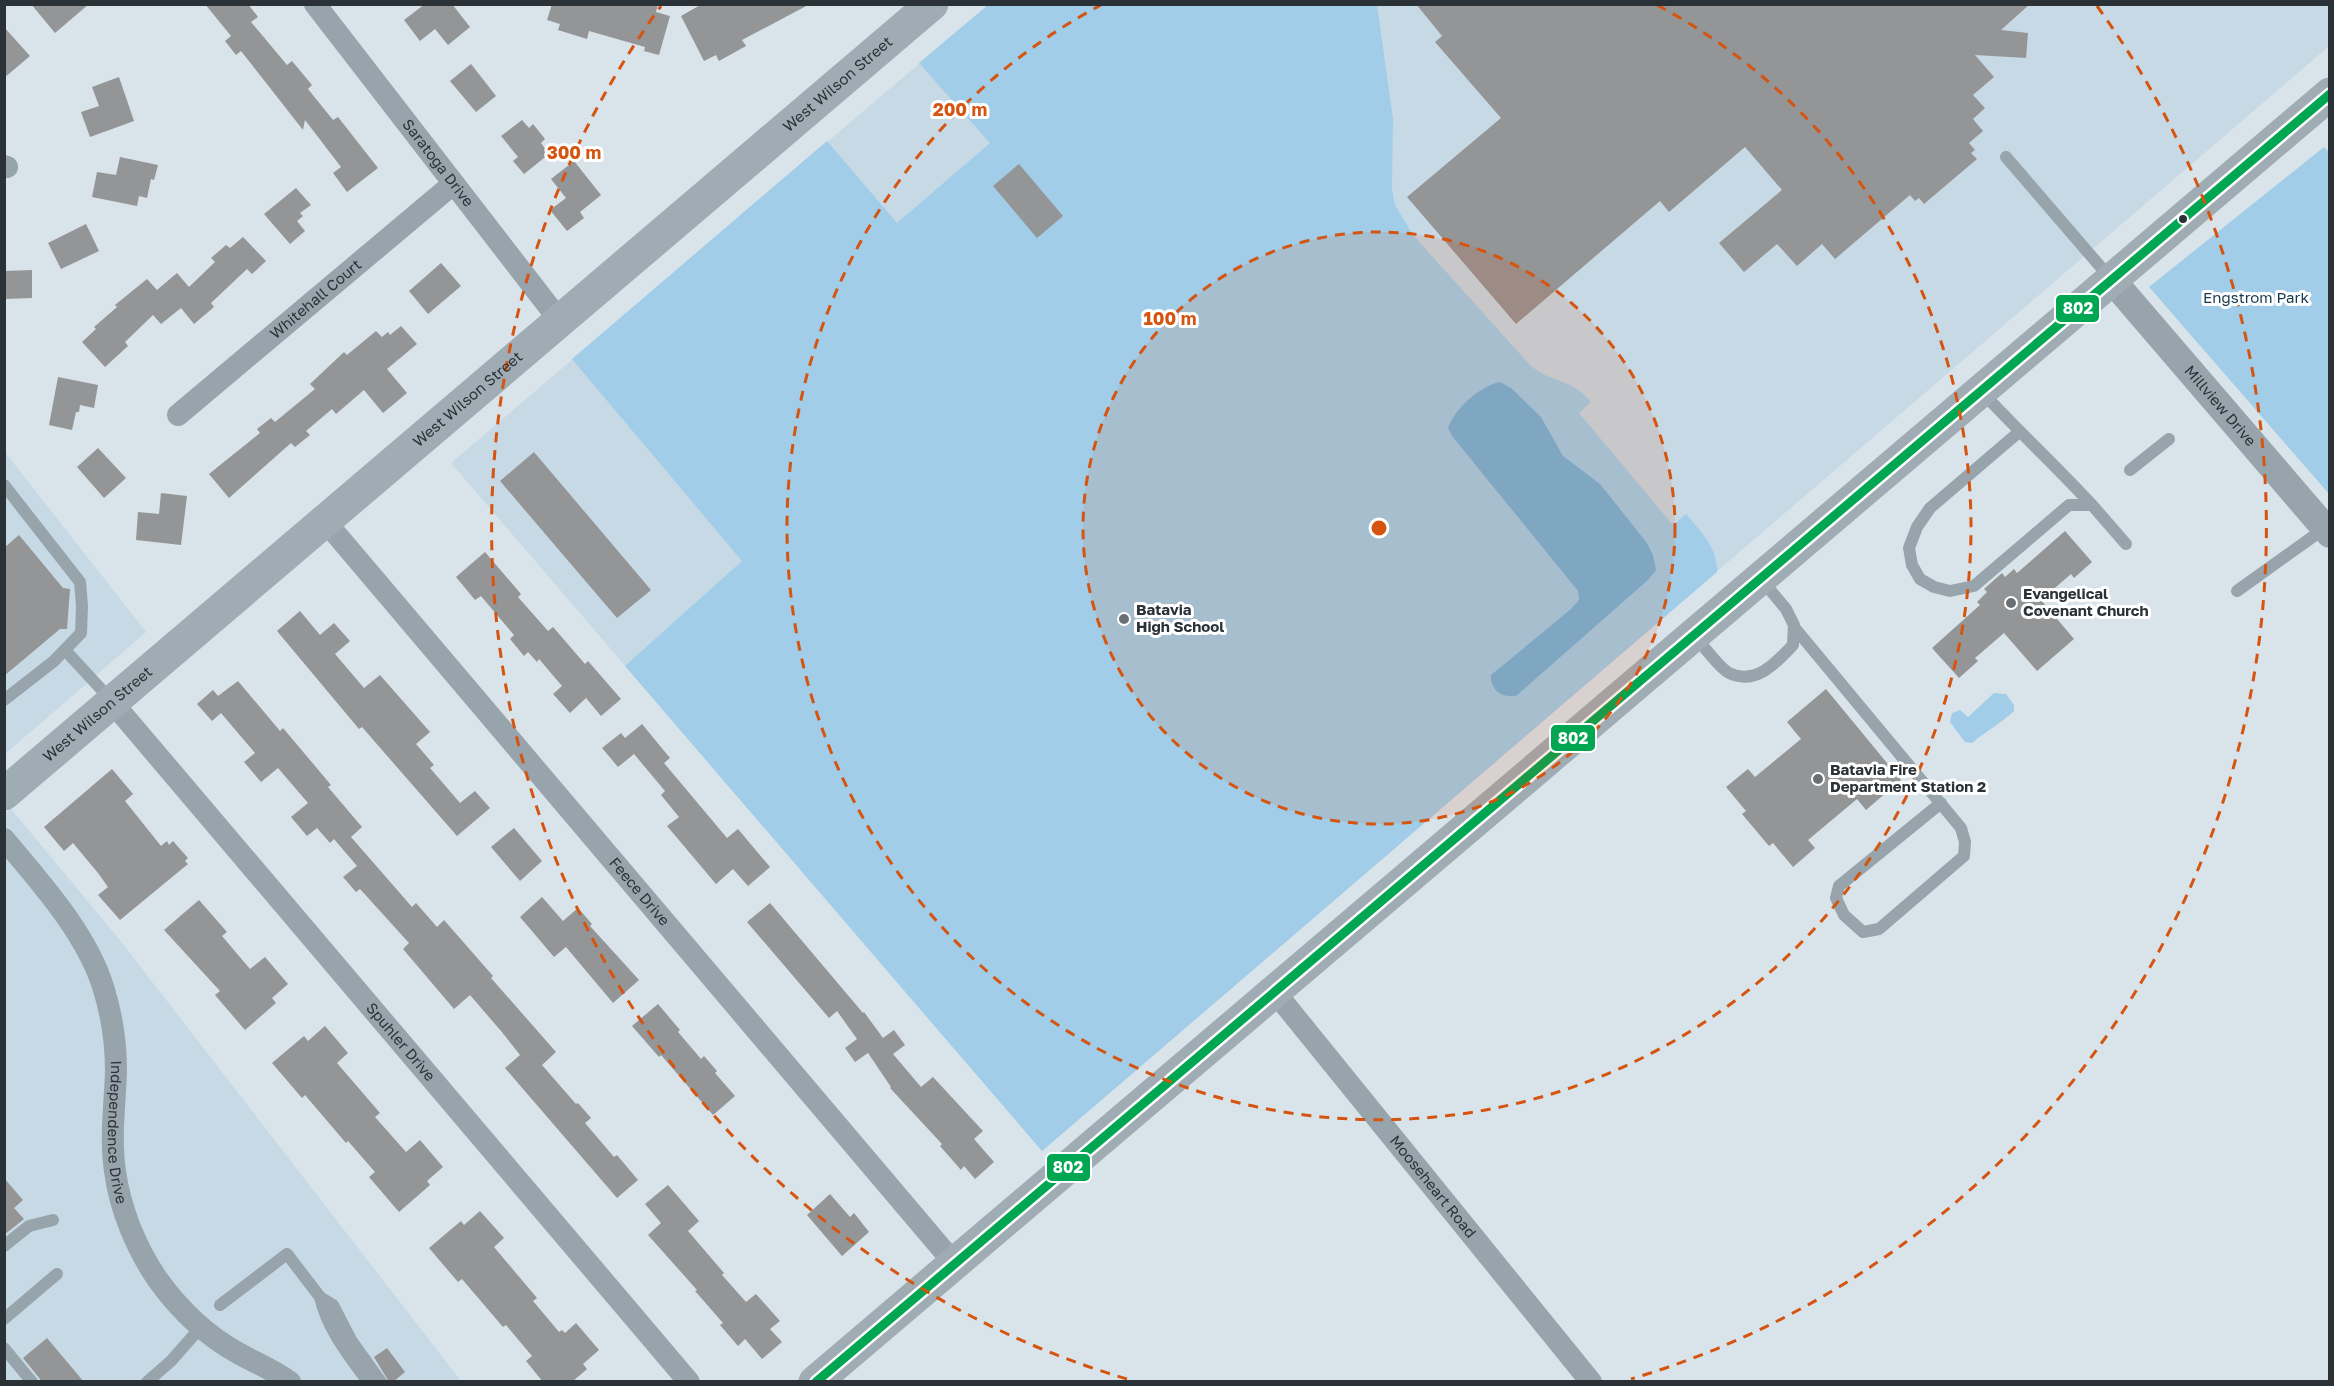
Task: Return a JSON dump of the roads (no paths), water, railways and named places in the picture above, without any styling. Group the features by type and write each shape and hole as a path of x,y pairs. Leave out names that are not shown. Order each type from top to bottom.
{"main road":[{"name":"West Wilson Street","path":"4,794 932,4"},
{"path":"815,1382 2330,94"}],"street":[{"name":"Saratoga Drive","path":"315,4 560,321"},
{"name":"Whitehall Court","path":"178,415 453,184"},
{"name":"Millview Drive","path":"2112,280 2327,531"},
{"name":"Feece Drive","path":"325,521 954,1263"},
{"name":"Spuhler Drive","path":"112,702 689,1382"},
{"name":"Independence Drive","path":"4,839 56,902 91,957 104,989 113,1028 116,1069 113,1139 115,1171 125,1213 138,1245 159,1280 180,1307 201,1327 237,1352 290,1382"},
{"name":"Mooseheart Road","path":"1274,991 1591,1382"}],"lane":[{"path":"2006,157 2112,280"},
{"path":"1981,391 2019,432 2056,465 2126,544"},
{"path":"2019,432 1930,508 1917,527 1909,548 1912,565 1920,579 1934,587 1950,591 1974,586 2069,505 2092,505"},
{"path":"2130,470 2169,439"},
{"path":"4,485 9,500 80,582 82,606 81,633 65,650 4,700"},
{"path":"2237,591 2327,531"},
{"path":"1760,578 1786,609 1794,627 1941,803 1961,828 1965,842 1964,855 1879,929 1863,932 1845,915 1836,898 1839,886 1941,803"},
{"path":"1694,635 1728,673 1745,677 1760,674 1779,660 1793,645 1794,627"},
{"path":"65,650 112,702"},
{"path":"4,1246 29,1226 53,1220"},
{"path":"220,1305 286,1254 320,1297 333,1305 351,1340 381,1382"},
{"path":"4,1319 57,1274"},
{"path":"320,1297 323,1309 341,1345 368,1382"},
{"path":"147,1382 171,1361 201,1327"},
{"path":"4,1348 32,1382"}],"place":[{"name":"Evangelical Covenant Church","path":"2011,603"},
{"name":"Batavia High School","path":"1124,619"},
{"name":"Batavia Fire Department Station 2","path":"1818,779"}],"park label":[{"name":"Engstrom Park","path":"2256,298"}]}
